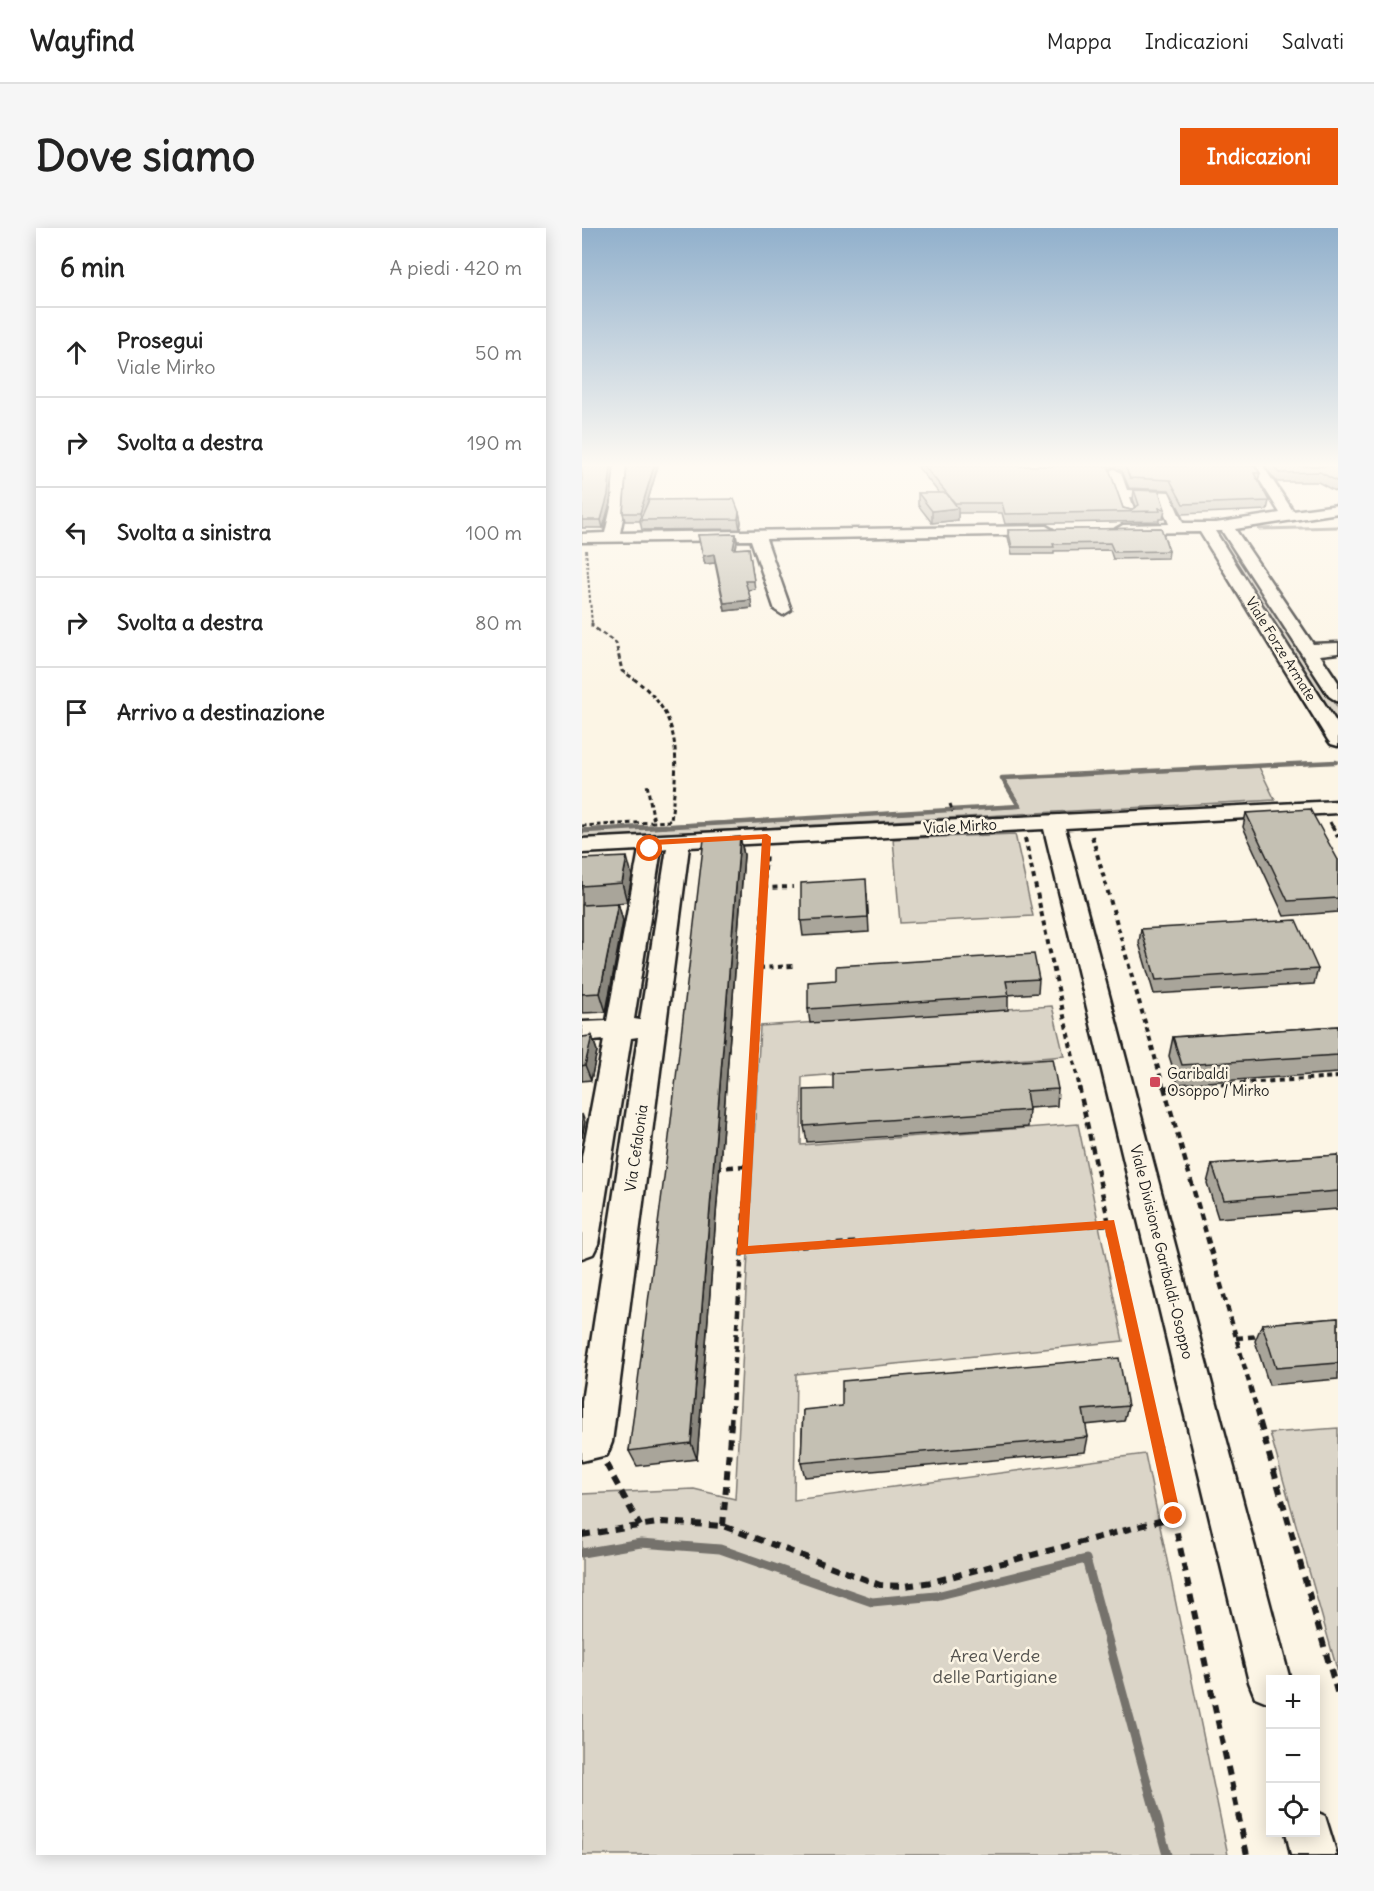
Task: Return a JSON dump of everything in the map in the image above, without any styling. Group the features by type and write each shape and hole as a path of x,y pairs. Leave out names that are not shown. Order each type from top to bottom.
{"street":[{"path":"759,542 783,610"},
{"name":"Viale Forze Armate","path":"1214,542 1338,740"},
{"name":"Viale Forze Armate","path":"1237,542 1338,696"},
{"path":"1308,650 1338,648"},
{"name":"Viale Mirko","path":"582,846 662,835 767,837 1038,825 1338,807"},
{"name":"Viale Divisione Garibaldi-Osoppo","path":"1038,825 1268,1675"},
{"path":"582,1244 587,1184 619,1029 628,912 662,835"},
{"name":"Via Cefalonia","path":"588,1442 653,1027 662,835"},
{"path":"582,1032 653,1027"},
{"path":"1310,1837 1314,1855"}],"path":[{"path":"584,542 592,626 616,643 622,671 640,682 644,692 663,707 673,728 675,746 671,821 662,835"},
{"path":"647,784 662,835"},
{"path":"582,825 662,835"},
{"path":"1038,825 1110,1224 1247,1855"},
{"path":"1090,827 1338,1695"},
{"path":"723,1526 727,1497 767,837"},
{"path":"764,888 793,886"},
{"path":"759,968 793,966"},
{"path":"1164,1088 1338,1077"},
{"path":"714,1168 747,1166"},
{"path":"741,1251 1110,1224"},
{"path":"1236,1338 1270,1335"},
{"path":"588,1442 640,1526"},
{"path":"582,1535 663,1522 723,1526 880,1585 905,1586 932,1582 1174,1516"}],"green space":[{"path":"1220,542 1230,542 1338,708 1338,729"},
{"path":"1259,767 1275,800 582,838 582,829 1021,807 1004,779"},
{"path":"1015,834 1033,916 900,923 893,839"},
{"name":"Area Verde delle Partigiane","path":"1052,1006 1064,1056 802,1077 801,1145 1078,1124 1123,1341 796,1374 794,1500 1145,1454 1228,1855 582,1855 582,1494 694,1489 735,1499 760,1026"},
{"path":"1338,1428 1338,1673 1270,1433"}],"building":[{"path":"700,542 734,542 733,549 749,548 754,581 745,581 751,600 724,603 714,554 703,556"},
{"path":"1011,542 1166,542 1169,551 1114,552 1110,543 1012,547"},
{"path":"1310,809 1338,860 1338,898 1288,901 1246,813"},
{"path":"740,837 691,1443 629,1451 704,839"},
{"path":"627,857 622,883 582,886 582,859"},
{"path":"866,879 868,917 801,921 801,883"},
{"path":"618,903 600,993 582,994 582,905"},
{"path":"1296,920 1318,969 1156,980 1141,929"},
{"path":"1034,954 1039,979 1006,981 1009,996 808,1009 808,982 836,980 836,966"},
{"path":"1338,1026 1338,1055 1182,1065 1173,1037"},
{"path":"592,1036 585,1065 582,1066 582,1037"},
{"path":"1052,1059 1058,1089 1026,1091 1029,1110 804,1126 804,1090 833,1089 833,1073"},
{"path":"1338,1155 1338,1191 1224,1200 1212,1164"},
{"path":"1338,1318 1338,1363 1276,1368 1262,1324"},
{"path":"1119,1358 1128,1406 1083,1410 1088,1437 801,1463 803,1410 842,1406 842,1381"}],"waterway":[{"path":"640,828 1019,806 1002,778 1336,762"},
{"path":"582,831 666,826"},
{"path":"582,1553 641,1543 720,1549 872,1602 936,1596 1086,1559 1167,1855"}],"place":[{"name":"Garibaldi Osoppo / Mirko","path":"1155,1082"}],"route":[{"path":"650,849 651,843 767,837 741,1251 1110,1224 1174,1516"}]}
